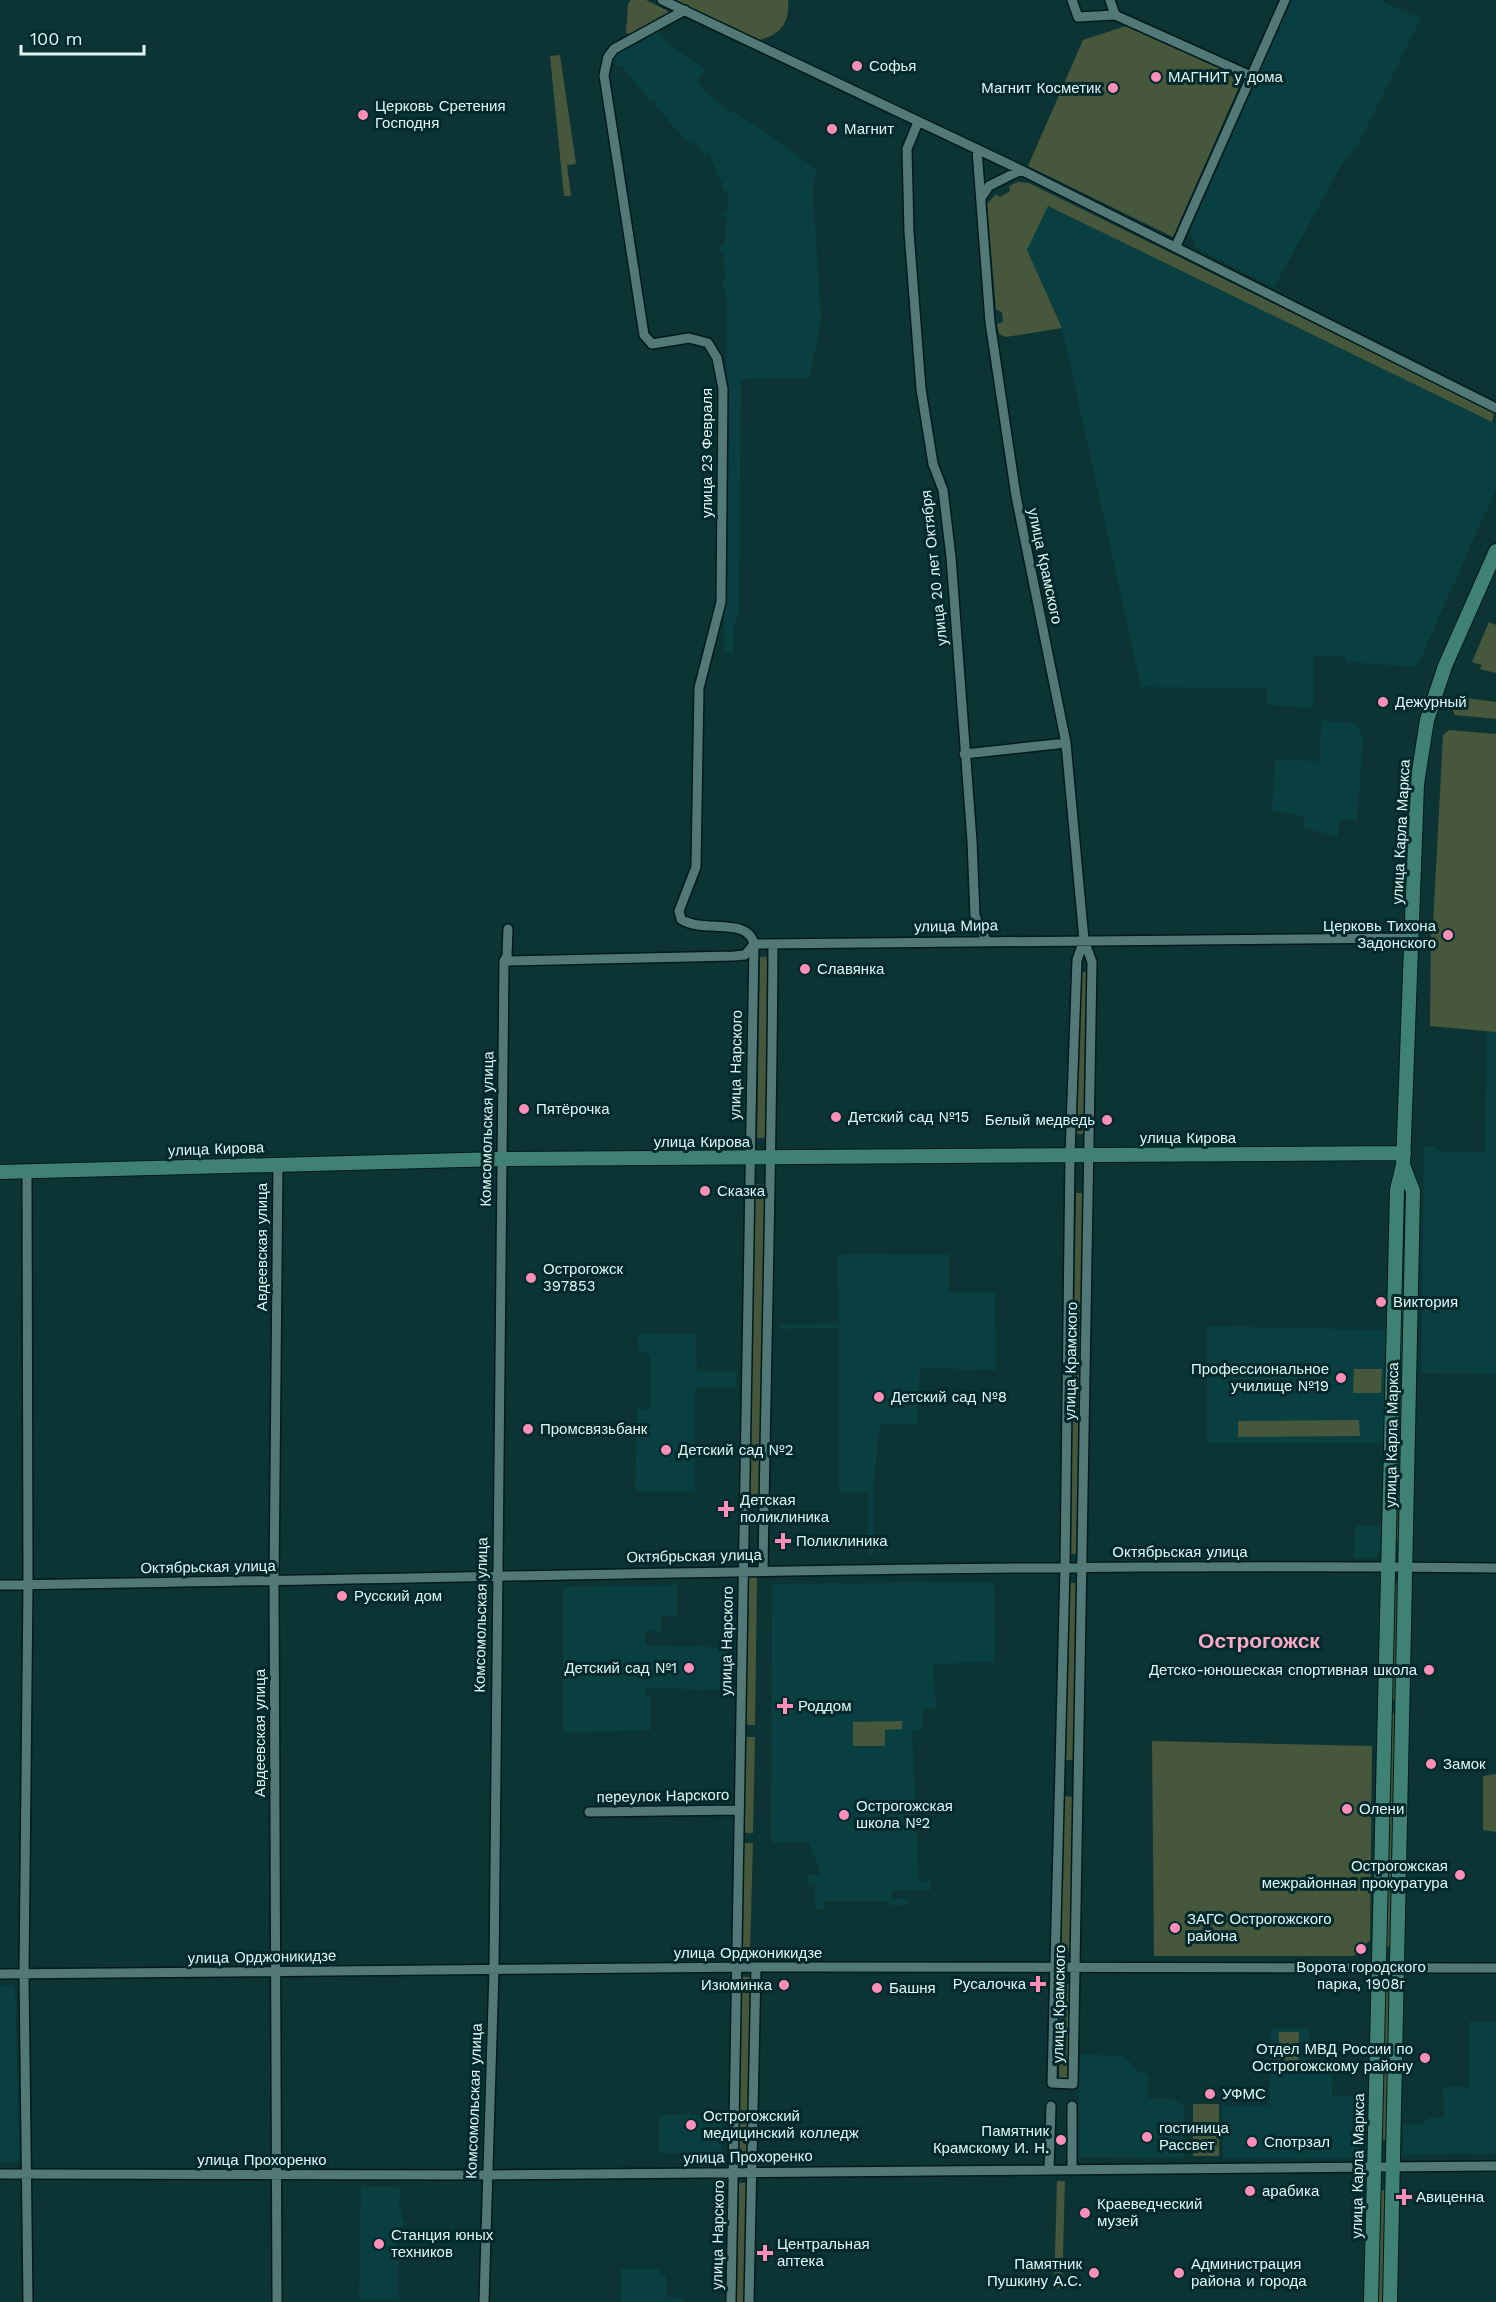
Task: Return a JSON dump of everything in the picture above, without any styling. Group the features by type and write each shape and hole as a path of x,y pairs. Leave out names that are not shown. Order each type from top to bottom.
{"main road":[{"name":"улица Карла Маркса","path":"1371,2302 1397,1190 1404,1159 1418,784 1427,720 1445,666 1496,551"},
{"name":"улица Кирова","path":"0,1172 501,1159 1089,1155 1404,1159"},
{"name":"улица Карла Маркса","path":"1390,2302 1413,1191 1404,1159"},
{"path":"1384,1706 1404,1707"}],"street":[{"path":"662,0 1021,170 1496,408"},
{"path":"1072,0 1078,17 1115,15 1251,76"},
{"path":"1110,0 1115,15"},
{"path":"1176,246 1285,0"},
{"name":"улица 23 Февраля","path":"685,10 614,49 608,57 604,75 645,338 652,344 689,338 708,343 715,353 723,388 721,602 699,688 696,867 679,911 681,919 691,926 738,928 753,937 754,944"},
{"name":"улица 20 лет Октября","path":"918,122 907,149 909,232 921,389 933,464 943,489 951,557 975,916 986,940"},
{"name":"улица Крамского","path":"977,150 990,322 1016,496 1066,743 1084,940 1092,962 1073,2084 1052,2084 1065,1568 1070,1155 1077,960 1084,940"},
{"path":"981,198 989,186 1021,170"},
{"path":"964,754 1066,743"},
{"name":"Комсомольская улица","path":"484,2302 486,2175 494,1970 501,1159 504,961 507,956 508,929"},
{"name":"улица Мира","path":"504,961 734,956 745,955 754,944 986,940 1412,938"},
{"name":"улица Нарского","path":"731,2302 754,944"},
{"path":"763,1570 766,1327 772,1158 773,944"},
{"name":"Авдеевская улица","path":"277,2302 274,1581 278,1164"},
{"path":"27,1170 28,1585 24,1974 28,2302"},
{"name":"Октябрьская улица","path":"0,1585 743,1570 1496,1568"},
{"path":"1060,1783 1077,1783"},
{"name":"переулок Нарского","path":"589,1812 738,1810"},
{"name":"улица Орджоникидзе","path":"0,1974 736,1967 1496,1968"},
{"path":"749,2302 756,1967"},
{"path":"1049,2170 1051,2106"},
{"path":"1072,2106 1072,2169"},
{"name":"улица Прохоренко","path":"0,2174 486,2175 1496,2166"}],"shaded area":[{"path":"1291,0 1379,0 1421,18 1358,145 1343,162 1274,288 1195,247 1190,230"},
{"path":"657,30 665,41 705,69 697,83 719,104 755,125 816,169 813,190 821,319 810,378 741,379 739,614 734,624 733,654 724,653 727,303 722,280 725,279 723,252 719,252 719,246 724,246 727,216 722,213 726,213 729,197 727,190 723,191 722,180 720,181 709,154 704,156 698,146 692,142 689,144 655,105 658,102 655,99 651,102 621,65 618,67 610,60 637,40 640,44"},
{"path":"1048,206 1496,424 1496,489 1417,667 1346,662 1345,657 1314,655 1313,708 1267,705 1267,688 1141,687 1062,328 1027,250"},
{"path":"1321,720 1356,723 1363,739 1357,821 1340,819 1338,837 1304,828 1304,816 1272,811 1275,760 1320,761"},
{"path":"1487,1031 1496,1032 1496,1374 1421,1373 1424,1147 1435,1147 1441,1152 1485,1152"},
{"name":"Детский сад №8","path":"949,1254 949,1292 995,1292 996,1370 920,1368 917,1425 880,1424 873,1490 874,1555 868,1555 868,1492 839,1493 839,1328 779,1329 778,1325 839,1323 837,1255"},
{"path":"1207,1326 1386,1330 1383,1443 1207,1443"},
{"name":"Детский сад №2","path":"638,1333 696,1334 697,1371 737,1372 736,1388 695,1388 695,1492 635,1491 637,1409 650,1409 650,1356 638,1349"},
{"path":"1355,1525 1381,1526 1381,1551 1373,1558 1354,1558"},
{"path":"994,1582 995,1662 933,1664 936,1708 922,1709 923,1730 912,1731 919,1881 931,1881 931,1890 892,1890 892,1899 908,1899 908,1905 889,1905 888,1901 824,1901 824,1909 815,1909 815,1884 807,1884 807,1875 821,1875 809,1842 771,1843 772,1584"},
{"path":"677,1585 677,1616 661,1616 661,1631 645,1631 645,1645 735,1648 733,1690 645,1688 645,1694 651,1695 651,1730 563,1733 563,1587"},
{"path":"0,1985 15,1985 20,2162 0,2162"},
{"path":"1469,2022 1496,2022 1496,2153 1403,2155 1403,2124 1422,2125 1429,2118 1444,2118 1443,2087 1469,2087"},
{"path":"1271,2028 1310,2029 1309,2068 1333,2069 1332,2096 1366,2097 1365,2158 1223,2158 1222,2105 1269,2106"},
{"path":"1080,2054 1124,2056 1140,2073 1148,2074 1148,2098 1173,2099 1184,2105 1184,2158 1078,2157"},
{"name":"Острогожский медицинский колледж","path":"659,2115 723,2115 722,2153 658,2153"},
{"name":"Станция юных техников","path":"361,2187 400,2187 399,2209 402,2210 402,2222 406,2222 406,2225 403,2226 397,2238 398,2254 401,2254 401,2261 398,2261 399,2300 359,2299"},
{"path":"621,2269 660,2269 660,2276 666,2276 667,2298 683,2298 684,2302 621,2302"}],"green space":[{"path":"631,0 646,0 668,11 669,15 630,35 626,33 628,4"},
{"path":"675,0 788,0 788,8 783,26 773,35 759,40"},
{"path":"1126,26 1222,68 1238,82 1238,89 1173,237 1028,166 1083,40"},
{"path":"560,55 576,164 567,165 571,196 564,196 550,56"},
{"path":"1018,182 1029,183 1494,412 1492,422 1048,206 1027,250 1062,328 1006,337 999,334 997,324 1003,322 1002,312 996,310 987,204 996,194 1000,197 1010,191 1009,186"},
{"path":"1489,622 1496,625 1496,673 1480,669 1482,665 1472,662"},
{"path":"1458,697 1496,702 1496,719 1455,715 1453,711"},
{"path":"1449,730 1496,734 1496,1032 1430,1026 1431,925 1433,925 1443,735"},
{"path":"760,957 769,957 767,1138 757,1138"},
{"path":"1080,972 1087,972 1084,1134 1077,1134"},
{"path":"753,1184 766,1185 759,1506 749,1505"},
{"path":"1076,1193 1086,1193 1079,1554 1070,1554"},
{"path":"1401,1212 1408,1212 1402,1543 1393,1542"},
{"path":"1354,1369 1382,1369 1381,1393 1353,1393"},
{"path":"1359,1420 1360,1436 1238,1437 1238,1421"},
{"path":"748,1577 757,1577 755,1725 746,1725"},
{"path":"1069,1583 1078,1583 1075,1760 1066,1760"},
{"path":"1391,1583 1401,1583 1398,1700 1388,1700"},
{"path":"1389,1713 1398,1713 1394,1947 1384,1947"},
{"path":"902,1721 902,1729 885,1730 885,1746 853,1746 853,1722"},
{"path":"746,1737 755,1737 753,1833 744,1833"},
{"path":"1152,1741 1372,1746 1370,1940 1354,1956 1154,1956"},
{"path":"1496,1774 1496,1832 1483,1830 1483,1776"},
{"path":"1064,1796 1073,1797 1070,1952 1061,1951"},
{"path":"744,1843 753,1843 750,1951 741,1951"},
{"path":"739,1977 751,1977 750,2159 737,2159"},
{"path":"1061,1984 1069,1984 1068,2078 1059,2078"},
{"path":"1383,1986 1391,1986 1389,2140 1381,2140"},
{"path":"1279,2032 1299,2032 1298,2070 1278,2069"},
{"path":"1193,2104 1219,2104 1219,2156 1193,2156"},
{"path":"1057,2181 1065,2181 1062,2289 1054,2288"},
{"path":"739,2183 748,2183 745,2302 736,2302"},
{"path":"1379,2190 1389,2190 1386,2302 1376,2302"}],"place":[{"name":"Софья","path":"857,66"},
{"name":"МАГНИТ у дома","path":"1156,77"},
{"name":"Магнит Косметик","path":"1113,88"},
{"name":"Церковь Сретения Господня","path":"363,115"},
{"name":"Магнит","path":"832,129"},
{"name":"Дежурный","path":"1383,702"},
{"name":"Церковь Тихона Задонского","path":"1448,935"},
{"name":"Славянка","path":"805,969"},
{"name":"Пятёрочка","path":"524,1109"},
{"name":"Детский сад №15","path":"836,1117"},
{"name":"Белый медведь","path":"1107,1120"},
{"name":"Сказка","path":"705,1191"},
{"name":"Острогожск 397853","path":"531,1278"},
{"name":"Виктория","path":"1381,1302"},
{"name":"Профессиональное училище №19","path":"1341,1378"},
{"name":"Детский сад №8","path":"879,1397"},
{"name":"Промсвязьбанк","path":"528,1429"},
{"name":"Детский сад №2","path":"666,1450"},
{"name":"Детская поликлиника","path":"726,1509"},
{"name":"Поликлиника","path":"783,1541"},
{"name":"Русский дом","path":"342,1596"},
{"name":"Детский сад №1","path":"689,1668"},
{"name":"Детско-юношеская спортивная школа","path":"1429,1670"},
{"name":"Роддом","path":"785,1706"},
{"name":"Замок","path":"1431,1764"},
{"name":"Олени","path":"1347,1809"},
{"name":"Острогожская школа №2","path":"844,1815"},
{"name":"Острогожская межрайонная прокуратура","path":"1460,1875"},
{"name":"ЗАГС Острогожского района","path":"1175,1928"},
{"name":"Ворота городского парка, 1908г","path":"1361,1949"},
{"name":"Русалочка","path":"1038,1984"},
{"name":"Изюминка","path":"784,1985"},
{"name":"Башня","path":"877,1988"},
{"name":"Отдел МВД России по Острогожскому району","path":"1425,2058"},
{"name":"УФМС","path":"1210,2094"},
{"name":"Острогожский медицинский колледж","path":"691,2125"},
{"name":"гостиница Рассвет","path":"1147,2137"},
{"name":"Памятник Крамскому И. Н.","path":"1061,2140"},
{"name":"Спотрзал","path":"1252,2142"},
{"name":"арабика","path":"1250,2191"},
{"name":"Авиценна","path":"1404,2197"},
{"name":"Краеведческий музей","path":"1085,2213"},
{"name":"Станция юных техников","path":"379,2244"},
{"name":"Центральная аптека","path":"765,2253"},
{"name":"Памятник Пушкину А.С.","path":"1094,2273"},
{"name":"Администрация района и города","path":"1179,2273"}],"district":[{"name":"Острогожск","path":"1259,1640"}]}
